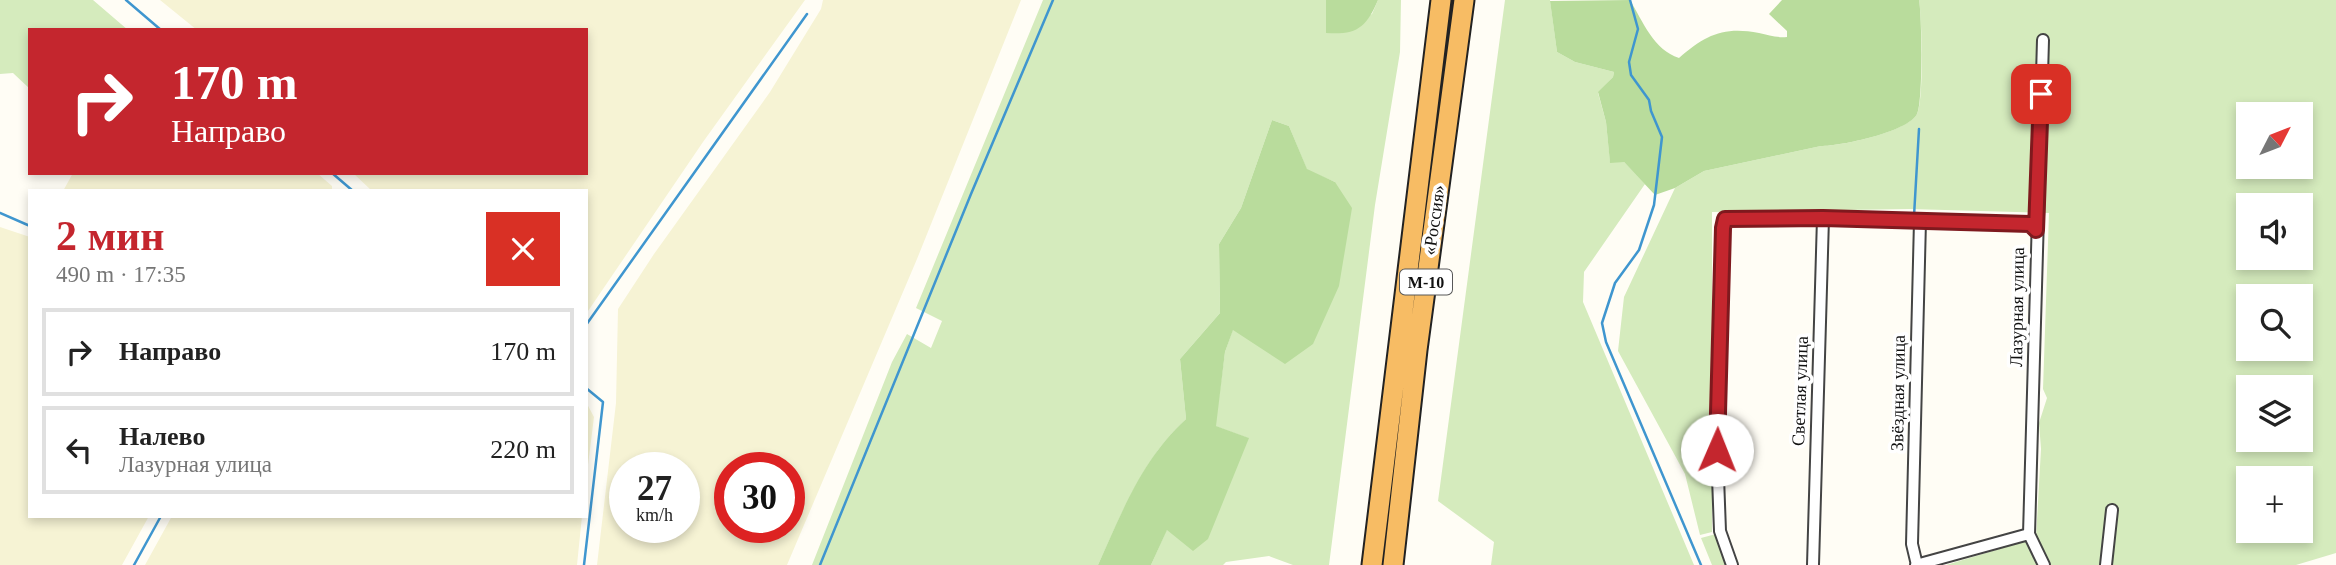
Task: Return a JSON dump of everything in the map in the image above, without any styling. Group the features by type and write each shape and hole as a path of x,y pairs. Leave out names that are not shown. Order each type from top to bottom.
{"highway":[{"name":"«Россия»","path":"1372,565 1441,0"},
{"name":"«Россия»","path":"1393,565 1417,350 1464,0"}],"street":[{"name":"Лазурная улица","path":"2029,534 2043,40"},
{"path":"1732,565 1720,531 1717,450 1725,219 1823,218 2030,224 2036,230"},
{"name":"Светлая улица","path":"1812,565 1823,218"},
{"name":"Звёздная улица","path":"1917,565 1912,544 1920,221"},
{"path":"2106,565 2112,510"},
{"path":"1917,565 2029,534 2044,565"}],"shaded area":[{"path":"160,0 805,0 703,142 588,311 588,189 370,189 355,175 588,175 588,28 195,28"},
{"path":"823,0 1021,0 917,259 805,523 805,452 714,452 714,543 796,543 787,565 597,565 609,463 609,543 700,543 700,452 610,452 616,403 618,309 770,92 821,9"},
{"path":"72,175 319,175 332,186 332,189 64,189"},
{"path":"0,227 28,236 28,518 148,518 122,565 0,565"},
{"path":"588,406 594,417 588,465"},
{"path":"171,518 582,518 577,565 145,565"}],"green space":[{"path":"0,0 93,0 126,28 28,28 28,87 13,73 0,74"},
{"path":"1043,0 1326,0 1326,33 1372,14 1378,0 1401,0 1400,52 1375,205 1329,565 1293,565 1269,556 1226,562 1223,565 1151,565 1167,529 1248,438 1215,426 1225,352 1233,329 1335,182 1307,170 1289,126 1272,120 1241,208 1219,244 1220,313 1180,359 1186,419 1157,451 1135,487 1098,565 812,565 892,362 907,334 931,348 942,321 916,308"},
{"path":"1326,0 1378,0 1359,28 1346,33 1326,33"},
{"path":"1505,0 1550,0 1557,52 1575,62 1614,72 1613,77 1598,93 1606,122 1610,162 1624,162 1645,184 1584,272 1583,302 1694,565 1491,565 1494,542 1438,501"},
{"path":"1630,0 1656,42 1679,58 1698,43 1725,32 1747,31 1787,37 1787,31 1769,14 1782,0 1919,0 1921,77 1917,114 1901,127 1873,137 1704,171 1675,188 1655,195 1624,162 1610,163 1606,122 1598,92 1613,77 1614,72 1575,62 1557,52 1550,1"},
{"path":"1919,0 2336,0 2336,553 2296,565 1946,565 2036,538 2041,449 2039,423 2047,398 2043,389 2049,213 1909,209 1712,212 1712,532 1700,535 1685,474 1618,351 1624,297 1675,188 1704,171 1821,146 1858,141 1901,127 1917,114 1921,93"},
{"path":"1272,120 1289,126 1307,169 1335,182 1352,208 1339,286 1313,344 1285,364 1233,330 1225,352 1216,426 1249,438 1208,539 1193,551 1167,530 1151,565 1098,565 1134,487 1157,451 1186,419 1180,359 1220,313 1219,244 1241,208"},
{"path":"1716,534 1727,565 1712,565 1701,538"}],"waterway":[{"path":"126,0 159,28"},
{"path":"820,565 1053,0"},
{"path":"1630,0 1638,29 1629,62 1631,75 1649,100 1662,137 1654,205 1639,250 1615,283 1602,323 1606,342 1701,565"},
{"path":"588,322 807,14"},
{"path":"1914,216 1919,129"},
{"path":"334,175 351,189"},
{"path":"0,213 28,225"},
{"path":"584,565 603,402 588,390"},
{"path":"134,565 160,518"}],"route":[{"path":"1717,450 1720,293 1725,219 1823,218 2030,224 2036,230 2041,94"}]}
